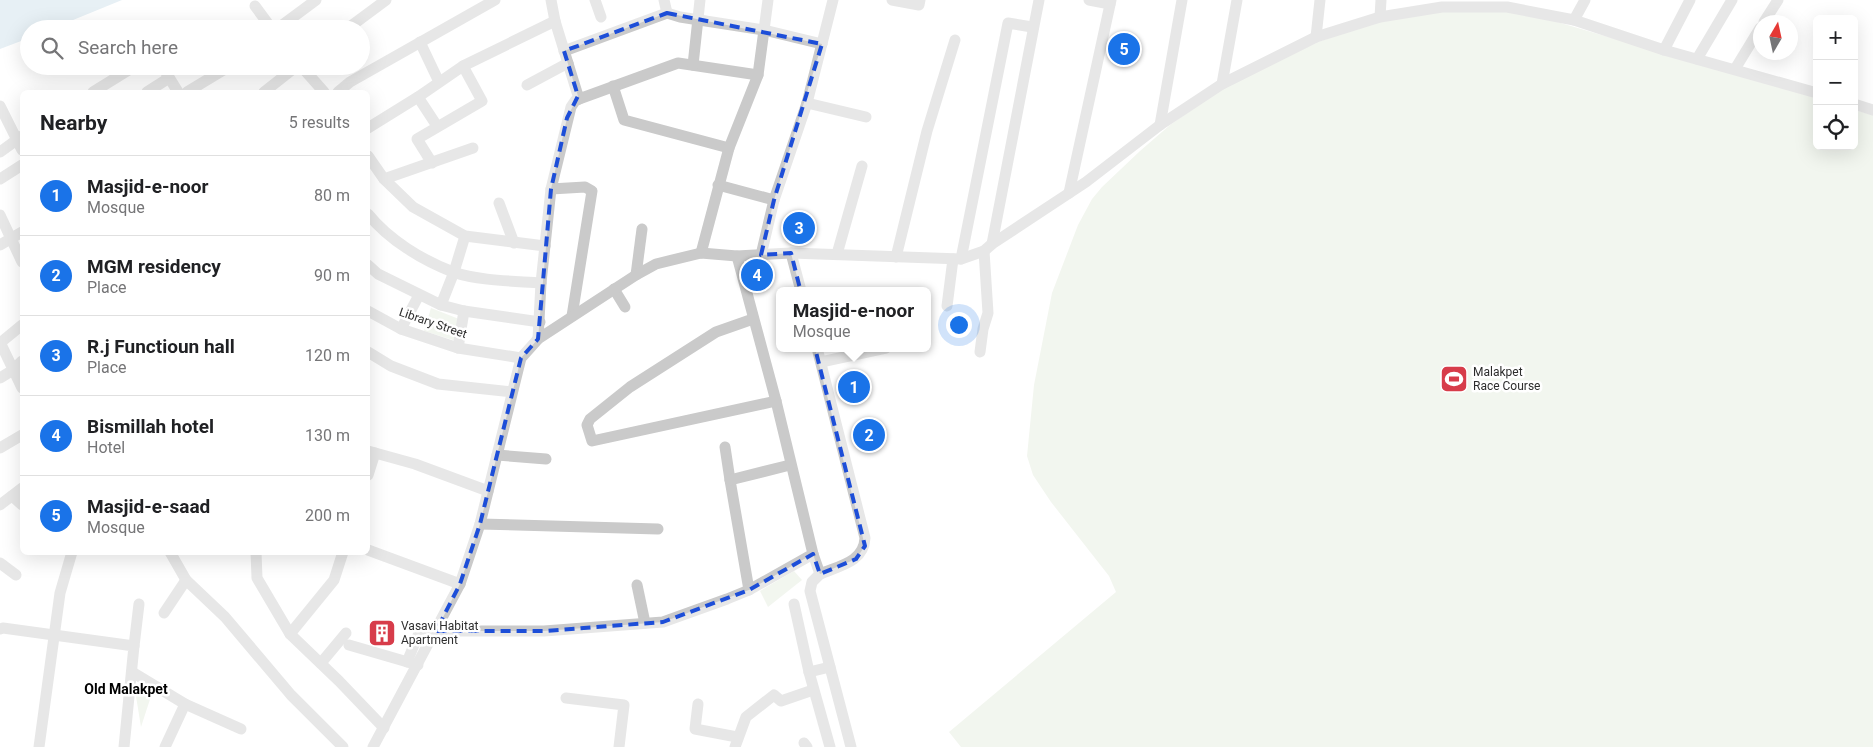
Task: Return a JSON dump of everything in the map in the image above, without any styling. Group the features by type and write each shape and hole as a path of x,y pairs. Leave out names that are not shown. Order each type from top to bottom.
{"street":[{"path":"289,20 316,0"},
{"path":"370,71 495,0"},
{"path":"551,0 555,21 579,99"},
{"path":"595,0 601,16"},
{"path":"664,0 667,13"},
{"path":"693,65 700,0"},
{"path":"701,253 729,148 758,75 768,0"},
{"path":"762,255 774,200 807,103 832,0"},
{"path":"892,0 919,5 920,0"},
{"path":"980,352 982,329 988,312 988,248 1039,0"},
{"path":"1069,193 1110,2 1089,0"},
{"path":"1160,125 1182,0"},
{"path":"1222,84 1237,0"},
{"path":"1316,37 1320,0"},
{"path":"1380,17 1381,0"},
{"path":"1664,50 1690,0"},
{"path":"1697,58 1732,0"},
{"path":"1768,15 1778,0"},
{"path":"1574,20 1581,1"},
{"path":"358,20 380,2"},
{"path":"373,747 384,728 413,663 436,631 460,584 480,524 521,358 538,339 656,264 701,253 737,256 791,253 837,254 957,259 988,248 1086,182 1160,125 1222,84 1316,37 1380,17 1442,4 1507,7 1574,20 1664,50 1813,92"},
{"path":"255,6 265,20"},
{"path":"564,51 667,13 680,17 764,30 822,44"},
{"path":"370,127 463,66 555,21"},
{"path":"947,306 1008,22 1032,28"},
{"path":"896,257 927,131 955,40"},
{"path":"1736,69 1753,40"},
{"path":"420,42 440,82"},
{"path":"527,85 568,63"},
{"path":"538,339 541,283 550,190 569,113 575,101 678,63 758,75"},
{"path":"432,163 417,139 482,101 463,66"},
{"path":"96,90 120,75"},
{"path":"167,75 177,90"},
{"path":"190,90 215,75"},
{"path":"267,90 286,75"},
{"path":"309,75 322,90"},
{"path":"340,90 362,75"},
{"path":"151,90 169,78"},
{"path":"613,86 624,120 729,148"},
{"path":"418,97 437,126"},
{"path":"807,103 866,117"},
{"path":"1857,105 1873,110"},
{"path":"2,114 20,140"},
{"path":"0,133 11,126"},
{"path":"0,152 20,142"},
{"path":"384,179 473,148"},
{"path":"0,179 20,165"},
{"path":"837,254 862,166"},
{"path":"372,172 384,179 413,207 465,236 545,246"},
{"path":"718,185 774,200"},
{"path":"550,190 585,187 592,191 572,316"},
{"path":"499,203 514,242"},
{"path":"0,215 20,258"},
{"path":"370,217 409,250 454,272 482,278 541,283"},
{"path":"636,275 642,229"},
{"path":"0,245 12,240 20,234"},
{"path":"441,305 465,236"},
{"path":"791,253 800,287"},
{"path":"737,256 776,401 813,554 820,574"},
{"path":"370,267 378,274 441,305 464,311 540,322"},
{"path":"614,289 625,307"},
{"path":"401,329 419,295"},
{"path":"458,348 464,311"},
{"name":"Library Street","path":"370,312 401,329 458,348 521,358"},
{"path":"753,319 716,332 630,387 590,419 587,426 592,441 776,401"},
{"path":"20,327 0,342 20,384"},
{"path":"818,352 865,538 865,546 856,559 820,574 812,582 810,591 851,747"},
{"path":"821,362 867,352"},
{"path":"370,353 390,366 438,384 512,392"},
{"path":"0,378 20,363"},
{"path":"0,448 20,436"},
{"path":"725,447 749,590"},
{"path":"371,452 415,464 488,491"},
{"path":"497,455 546,459"},
{"path":"730,480 790,465"},
{"path":"0,505 20,490"},
{"path":"12,496 20,503"},
{"path":"480,524 658,529"},
{"path":"370,551 460,584"},
{"path":"413,663 420,627 436,631 544,631 663,622 727,600 749,590 813,554"},
{"path":"39,747 60,593 71,555"},
{"path":"172,555 186,580 225,617 291,695 342,747"},
{"path":"256,555 257,578 290,634 384,728"},
{"path":"290,634 334,580 342,555"},
{"path":"0,563 16,575"},
{"path":"164,613 186,580"},
{"path":"637,585 645,623"},
{"path":"124,747 139,604"},
{"path":"794,604 809,672 830,747"},
{"path":"0,629 134,646"},
{"path":"321,663 346,633"},
{"path":"349,645 413,663"},
{"path":"809,672 830,667"},
{"path":"132,672 185,704 241,729"},
{"path":"698,704 695,729 736,742 746,717 774,695 781,701 814,690"},
{"path":"566,698 624,705 619,747"},
{"path":"165,747 185,704"}],"highlighted area":[{"path":"667,13 822,44 774,200 761,255 791,253 865,546 856,559 820,574 813,554 749,590 663,622 544,631 436,631 460,584 480,524 521,358 538,339 551,189 567,118 578,96 564,51"}],"shaded area":[{"name":"Malakpet Race Course","path":"1443,9 1520,11 1813,97 1813,150 1858,150 1858,111 1873,115 1873,747 961,747 949,732 1116,592 1109,576 1051,502 1033,475 1027,456 1034,385 1052,293 1078,225 1092,199 1102,187 1170,125 1226,85 1318,42 1367,25"},
{"path":"431,308 459,319 456,341 424,331"},
{"path":"794,571 802,580 768,607 760,591"},
{"path":"134,684 153,690 141,727"}],"water":[{"path":"0,0 122,0 73,20 20,20 20,41 0,49"}],"place":[{"name":"Masjid-e-saad","path":"1124,49"},
{"name":"R.j Functioun hall","path":"799,228"},
{"name":"Bismillah hotel","path":"757,275"},
{"name":"Malakpet Race Course","path":"1454,379"},
{"name":"Masjid-e-noor","path":"854,387"},
{"name":"MGM residency","path":"869,435"},
{"name":"Vasavi Habitat Apartment","path":"382,633"}],"district":[{"name":"Old Malakpet","path":"126,689"}]}
